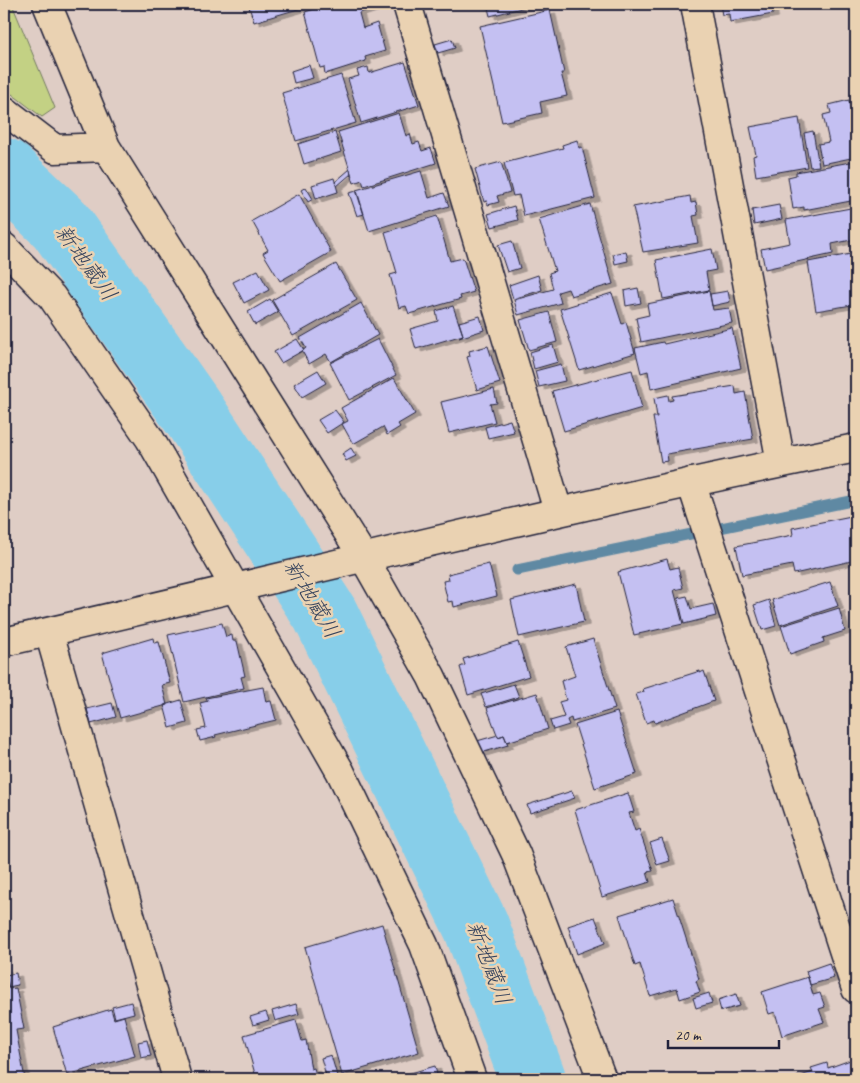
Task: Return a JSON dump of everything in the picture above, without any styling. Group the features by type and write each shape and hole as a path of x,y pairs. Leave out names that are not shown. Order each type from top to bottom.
{"street":[{"path":"47,4 106,147 364,558 432,676 516,854 602,1079"},
{"path":"407,4 558,511"},
{"path":"695,4 782,463"},
{"path":"4,110 55,149 106,147"},
{"path":"4,247 52,297 150,439 248,587 420,936 472,1079"},
{"path":"4,642 248,587 558,511 856,448"},
{"path":"691,482 856,989"},
{"path":"49,632 177,1079"}],"green space":[{"path":"4,4 12,4 55,108 42,117 4,88"}],"building":[{"path":"248,4 315,4 254,22"},
{"path":"331,4 387,4 359,13 363,28 377,23 385,51 365,57 366,61 325,74 324,67 320,68 305,12"},
{"path":"487,4 537,4 490,16"},
{"path":"720,4 771,4 773,14 730,22 729,14 722,15"},
{"path":"550,10 564,73 561,73 567,96 540,102 542,113 502,122 480,26"},
{"path":"452,39 455,48 438,53 435,44"},
{"path":"405,62 419,105 361,123 348,79 359,76 357,70 368,67 369,73"},
{"path":"309,65 313,78 294,83 291,71"},
{"path":"341,75 356,123 296,141 282,93"},
{"path":"849,100 856,136 856,157 822,164 818,144 829,142 823,115 831,113 829,105"},
{"path":"399,113 406,136 410,134 413,144 419,142 422,151 431,148 436,163 364,186 362,180 354,183 338,132"},
{"path":"799,118 807,167 756,176 753,156 756,155 750,127"},
{"path":"813,131 819,166 810,167 804,133"},
{"path":"335,132 341,152 304,164 298,144"},
{"path":"577,140 579,148 582,147 595,198 524,216 519,195 513,196 504,163 563,148 562,145"},
{"path":"856,161 856,200 804,210 804,207 793,209 788,177 796,175 796,172"},
{"path":"501,162 510,192 497,196 499,202 488,205 487,201 484,202 475,169"},
{"path":"350,169 351,174 337,186 335,182"},
{"path":"421,171 429,198 444,193 449,206 369,231 356,190"},
{"path":"334,178 338,192 316,199 312,185"},
{"path":"306,187 313,199 308,202 301,190"},
{"path":"357,191 364,214 357,216 349,193"},
{"path":"299,194 331,252 280,281 263,253 268,250 252,221"},
{"path":"690,196 691,203 696,202 698,215 693,216 698,243 643,252 633,207"},
{"path":"590,204 613,284 571,296 568,289 558,292 561,303 518,315 514,300 553,289 549,273 555,271 539,219"},
{"path":"779,205 782,219 754,225 752,210"},
{"path":"514,206 518,220 492,227 488,214"},
{"path":"856,207 856,239 832,244 833,254 765,269 761,249 790,243 786,220"},
{"path":"437,216 450,261 463,258 474,292 460,296 461,299 409,314 406,306 399,308 390,275 397,273 385,232"},
{"path":"512,241 520,268 507,272 498,245"},
{"path":"712,249 716,270 706,272 709,290 663,299 656,260"},
{"path":"626,251 628,261 615,264 613,254"},
{"path":"856,253 856,314 854,315 852,305 816,311 808,262"},
{"path":"336,264 357,300 293,336 272,300"},
{"path":"258,270 269,290 244,303 233,282"},
{"path":"538,275 542,290 513,299 509,285"},
{"path":"638,288 641,303 626,306 624,291"},
{"path":"709,291 713,310 729,308 732,323 641,342 636,318 649,315 647,304"},
{"path":"728,291 730,302 712,306 710,294"},
{"path":"612,293 622,324 626,322 635,353 579,370 560,309"},
{"path":"270,299 278,312 255,325 248,312"},
{"path":"361,303 378,335 331,362 326,354 309,364 302,351 306,348 300,338"},
{"path":"453,306 463,335 416,349 410,329 438,321 436,311"},
{"path":"549,312 557,342 529,350 520,320"},
{"path":"480,316 484,330 459,338 463,335 459,322"},
{"path":"732,328 741,368 651,389 648,371 641,373 635,348 663,342 664,344"},
{"path":"297,339 304,350 281,363 274,352"},
{"path":"378,339 396,375 349,400 330,363"},
{"path":"553,345 558,362 534,369 530,352"},
{"path":"488,346 500,383 477,390 467,357 470,356 469,351"},
{"path":"561,364 565,381 539,387 535,371"},
{"path":"318,370 326,383 302,397 294,384"},
{"path":"632,370 642,408 564,431 552,391"},
{"path":"394,378 415,414 398,424 400,427 387,435 383,427 353,444 342,424 348,421 341,408"},
{"path":"735,386 736,394 745,392 753,439 667,454 668,461 661,462 653,417 657,417 654,398 668,395 669,401 673,400 672,396"},
{"path":"494,389 497,403 490,404 495,422 449,433 441,402"},
{"path":"335,410 344,422 327,433 318,420"},
{"path":"510,420 514,432 488,438 485,427"},
{"path":"351,448 356,456 346,461 342,454"},
{"path":"856,515 856,560 794,574 792,565 742,575 736,546 793,535 792,528"},
{"path":"667,559 670,569 678,567 683,588 674,590 683,624 634,635 618,572"},
{"path":"489,564 497,596 454,607 453,601 448,602 443,581 449,580 448,574"},
{"path":"830,582 838,606 780,625 772,600"},
{"path":"576,584 584,622 519,637 511,600"},
{"path":"687,596 691,609 713,604 716,616 684,624 678,598"},
{"path":"769,600 776,626 762,630 754,605"},
{"path":"839,608 845,631 823,638 824,642 790,654 781,626"},
{"path":"222,623 226,637 232,635 233,641 237,641 245,676 241,677 244,688 184,702 168,635"},
{"path":"153,638 154,643 159,642 170,683 162,685 167,705 120,718 102,653"},
{"path":"593,639 615,709 572,722 571,718 567,720 569,725 553,730 550,721 564,717 559,702 566,700 561,681 575,676 566,647"},
{"path":"518,642 529,676 468,695 460,667 465,665 463,659"},
{"path":"700,671 700,673 704,671 714,701 655,723 654,720 646,723 636,694 644,692 643,689"},
{"path":"514,684 519,697 486,707 481,694"},
{"path":"263,687 266,702 271,701 276,720 215,735 216,737 200,741 197,730 206,728 200,703 208,701 206,698"},
{"path":"537,693 548,729 507,742 504,735 498,737 487,708"},
{"path":"181,700 187,723 170,728 164,705"},
{"path":"112,703 116,717 91,724 87,709"},
{"path":"617,712 637,774 595,788 575,725"},
{"path":"498,735 498,737 504,735 508,745 481,753 477,741"},
{"path":"572,791 575,798 530,813 527,805"},
{"path":"628,793 634,812 629,813 635,831 639,829 653,871 647,872 650,882 602,897 575,810"},
{"path":"662,839 670,861 657,865 650,843"},
{"path":"673,898 699,979 696,981 700,992 680,999 677,988 650,996 640,964 635,966 619,915"},
{"path":"595,917 605,943 577,954 568,926"},
{"path":"382,924 419,1052 342,1075 305,947"},
{"path":"829,963 834,978 810,985 806,971"},
{"path":"5,968 9,989 16,988 24,1029 16,1030 25,1079 4,1079"},
{"path":"16,973 18,985 8,987 6,975"},
{"path":"808,977 813,995 820,993 825,1007 819,1009 824,1022 782,1036 775,1012 769,1014 762,992"},
{"path":"709,993 712,1003 696,1008 693,998"},
{"path":"736,994 740,1006 721,1011 718,1000"},
{"path":"131,1002 134,1013 115,1018 112,1007"},
{"path":"296,1004 299,1014 275,1021 272,1011"},
{"path":"111,1009 114,1019 124,1016 135,1056 67,1075 53,1027"},
{"path":"266,1012 269,1020 253,1025 250,1017"},
{"path":"296,1020 302,1041 306,1040 311,1069 314,1068 317,1078 262,1079 260,1073 255,1074 244,1035"},
{"path":"147,1040 151,1056 141,1058 138,1042"},
{"path":"331,1055 338,1079 327,1079 321,1058"},
{"path":"856,1058 856,1079 791,1079 813,1072 811,1068 827,1063 828,1068"},
{"path":"435,1066 438,1079 390,1079"}],"waterway":[{"name":"新地蔵川","path":"4,171 60,224 196,417 325,614 476,926 533,1079"},
{"path":"517,570 856,500"}]}
